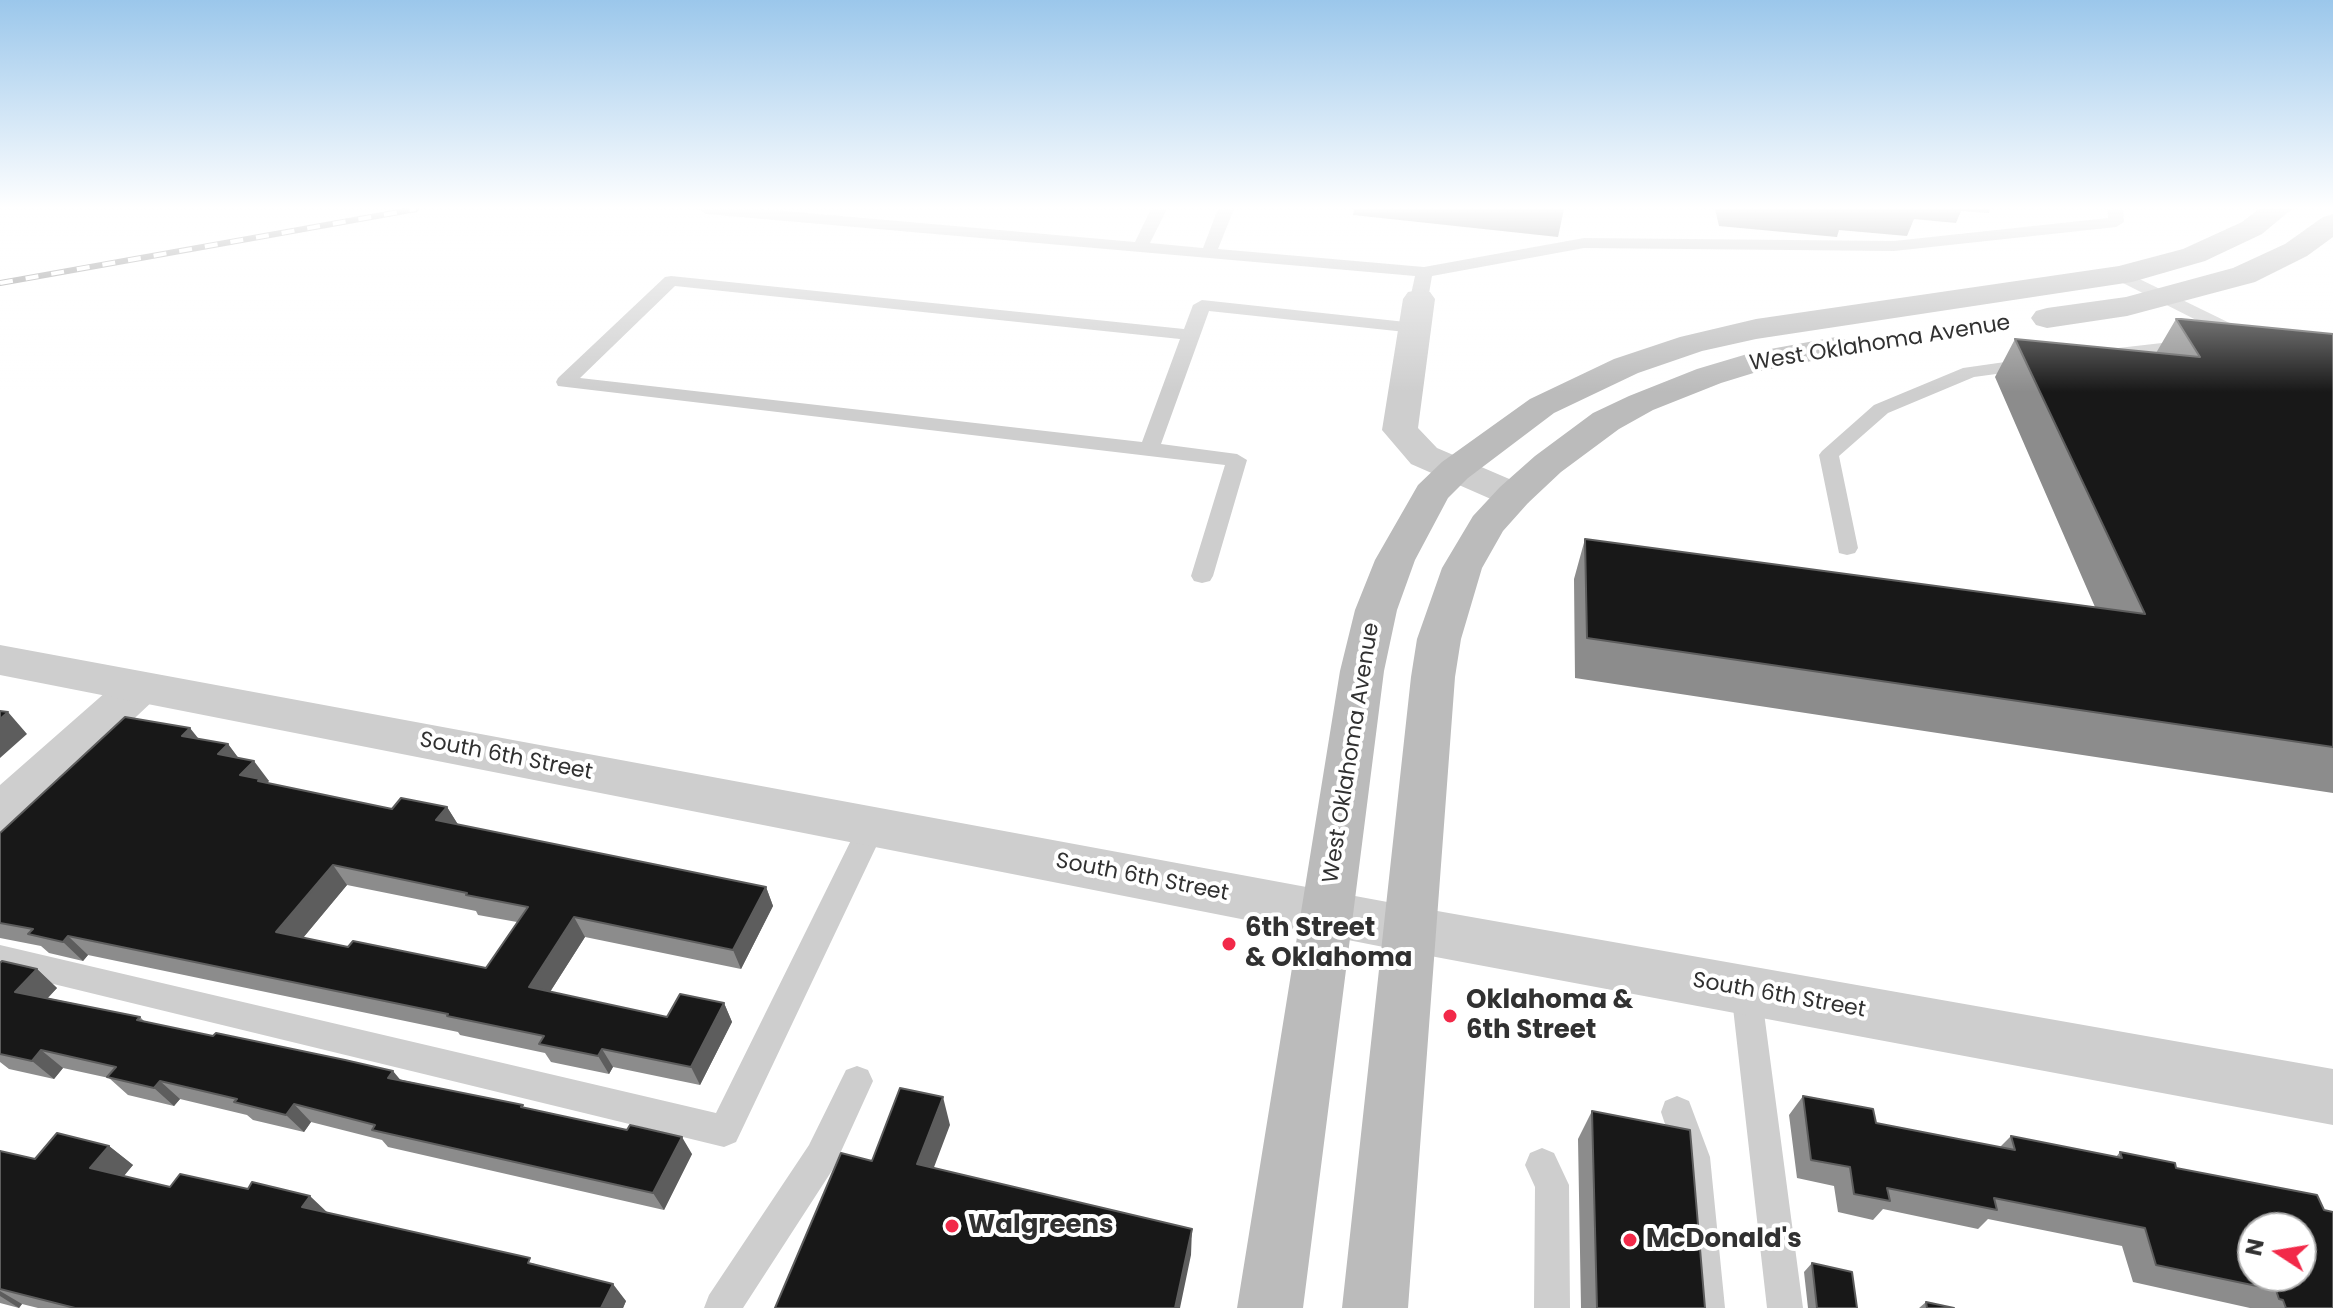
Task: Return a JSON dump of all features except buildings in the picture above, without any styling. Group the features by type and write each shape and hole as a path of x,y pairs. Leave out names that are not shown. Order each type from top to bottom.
{"main road":[{"name":"West Oklahoma Avenue","path":"1270,1308 1362,671 1376,610 1412,526 1432,493 1455,470 1542,406 1626,366 1692,344 1756,329 2139,270"},
{"name":"West Oklahoma Avenue","path":"1375,1308 1439,639 1462,568 1487,525 1548,464 1606,421 1641,403 1709,376 1797,354 2165,297 2220,283 2254,270"}],"street":[{"path":"1419,299 1400,430 1424,456 1514,495"},
{"name":"South 6th Street","path":"0,660 1409,929 2333,1097"},
{"path":"0,814 139,688"}],"lane":[{"path":"1290,270 1419,299"},
{"path":"1149,449 1202,305 1419,299 1504,270"},
{"path":"2086,357 2245,335 2121,275"},
{"path":"1191,335 671,281 565,382 1237,460 1202,576"},
{"path":"1847,548 1829,455 1881,409 1909,397 1970,372 2057,361"},
{"path":"0,958 724,1131 872,826"},
{"path":"1746,990 1785,1308"},
{"path":"722,1308 821,1157 857,1081"},
{"path":"1677,1112 1693,1157 1707,1308"},
{"path":"1542,1165 1552,1185 1552,1308"}],"railway":[{"path":"0,283 73,270"}],"place":[{"name":"6th Street & Oklahoma","path":"1229,944"},
{"name":"Oklahoma & 6th Street","path":"1450,1016"},
{"name":"Walgreens","path":"952,1226"},
{"name":"McDonald's","path":"1630,1240"}]}
